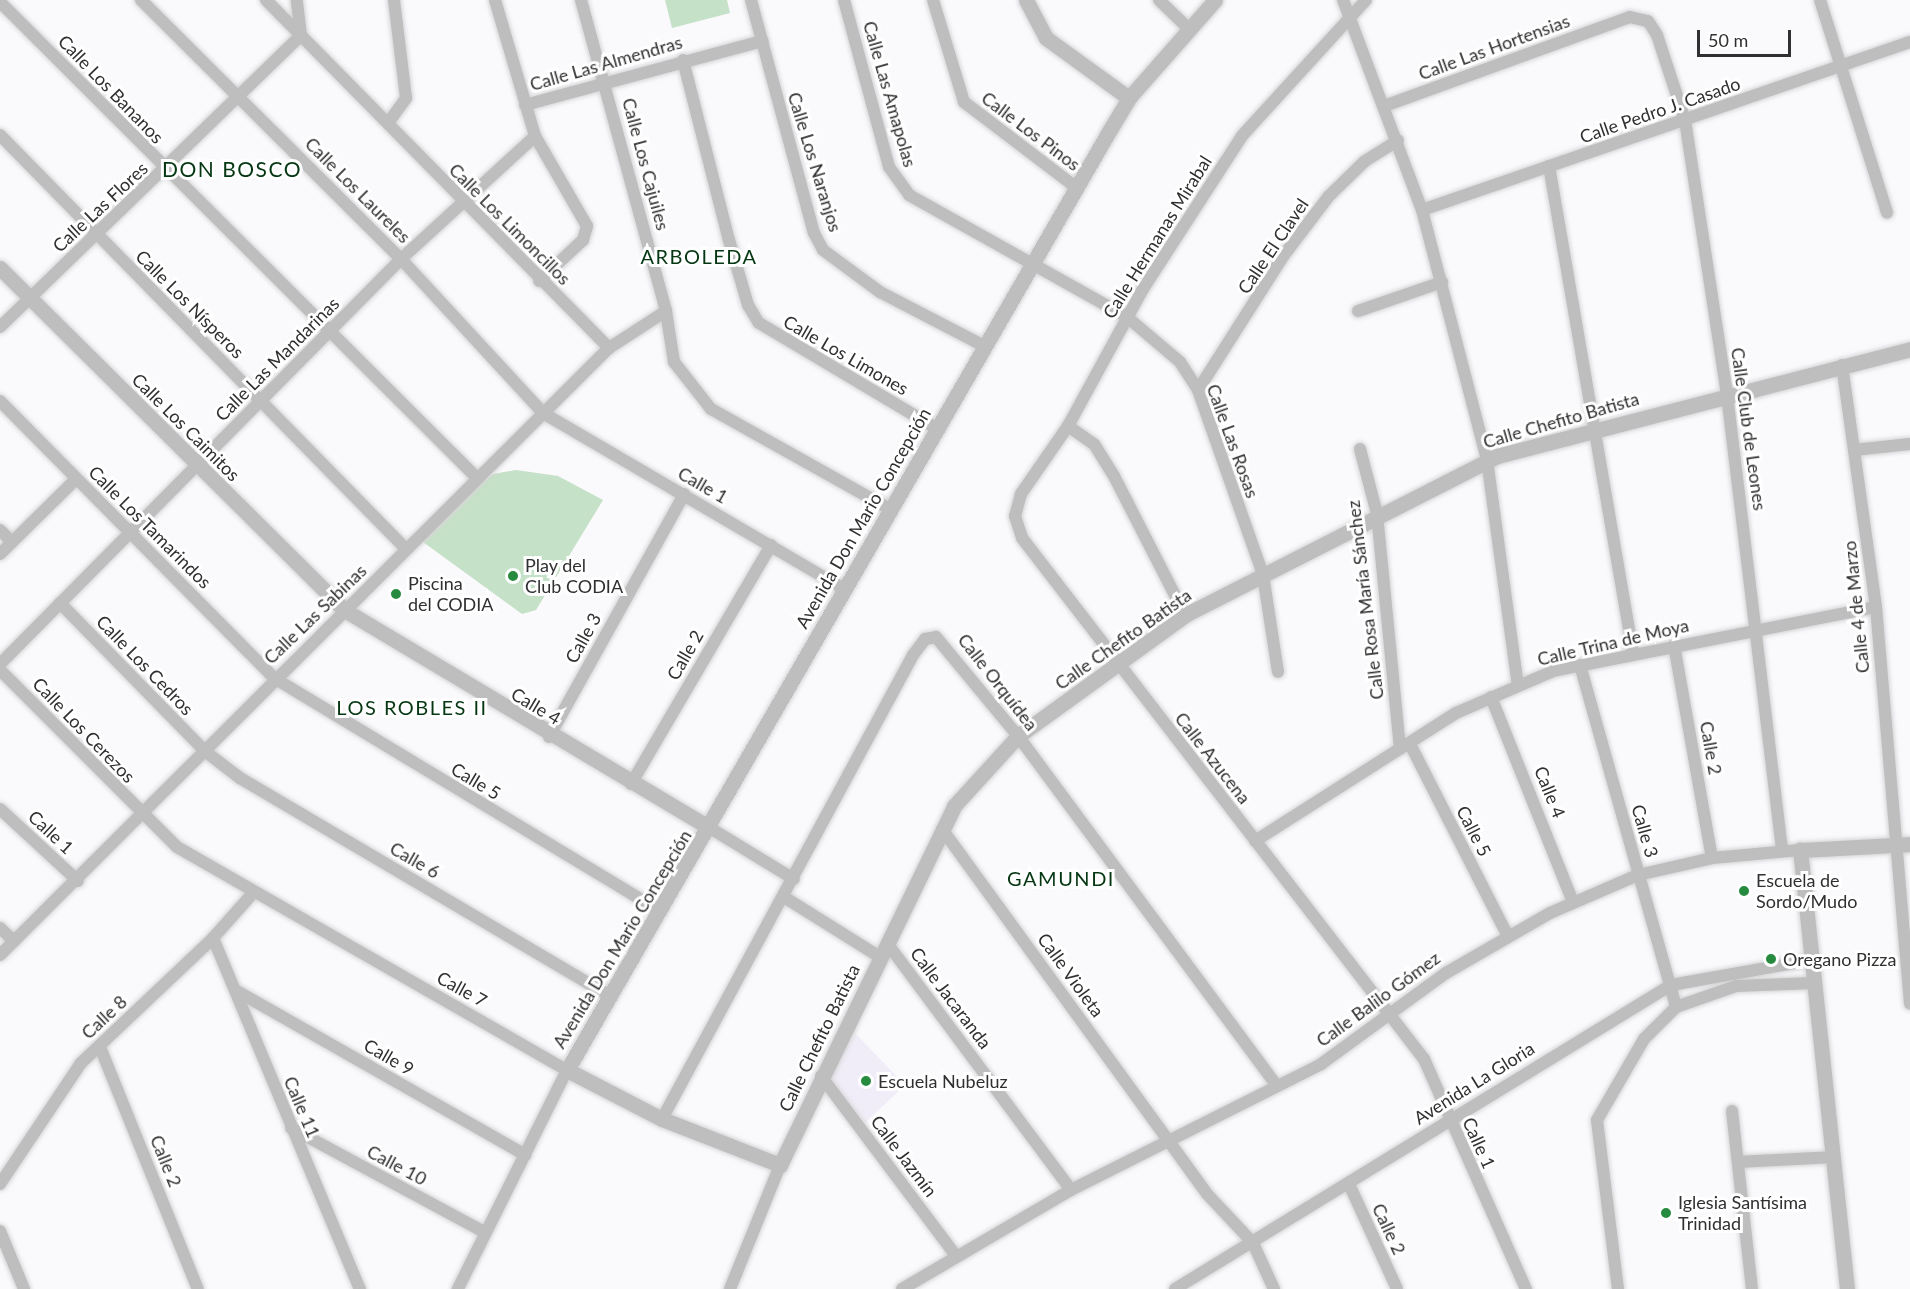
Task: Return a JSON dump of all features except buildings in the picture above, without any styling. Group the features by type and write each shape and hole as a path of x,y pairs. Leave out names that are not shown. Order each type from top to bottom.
{"street":[{"name":"Calle Los Laureles","path":"141,0 401,259 543,413"},
{"name":"Calle Los Limoncillos","path":"266,0 388,123 460,201 609,348"},
{"path":"297,0 301,35"},
{"path":"388,123 406,98 394,0"},
{"path":"495,0 525,105"},
{"name":"Calle Los Cajuiles","path":"581,0 605,80 666,311 674,362 711,409 890,509"},
{"name":"Calle Los Naranjos","path":"751,0 814,233 824,250 880,292 984,346"},
{"name":"Calle Las Amapolas","path":"844,0 889,167 898,184 921,205 1032,267"},
{"name":"Calle Los Pinos","path":"933,0 964,102 1077,188"},
{"path":"1026,0 1046,38 1129,98"},
{"path":"1159,0 1190,30"},
{"name":"Avenida Don Mario Concepción","path":"567,1070 609,995 710,828 936,428 1129,98 1215,0"},
{"path":"1344,0 1387,105 1422,210 1442,282 1487,460 1518,685"},
{"name":"Calle Hermanas Mirabal","path":"1014,516 1021,494 1068,426 1126,317 1242,136 1365,0"},
{"path":"1820,0 1887,213"},
{"name":"Calle Los Bananos","path":"0,2 165,170 331,329 478,479"},
{"name":"Calle Las Hortensias","path":"1387,105 1630,17 1648,21"},
{"name":"Calle Club de Leones","path":"1648,21 1685,120 1727,395 1758,630 1782,850"},
{"name":"Calle Las Flores","path":"0,327 165,170 301,35"},
{"name":"Calle Las Almendras","path":"539,281 583,240 587,226 535,136 525,105 605,80 763,41"},
{"name":"Calle Pedro J. Casado","path":"1422,210 1910,42"},
{"name":"Calle Los Limones","path":"683,60 729,240 748,305 759,323 776,338 936,428"},
{"name":"Calle Los Nísperos","path":"0,135 95,235 261,400 406,549"},
{"name":"Calle Las Mandarinas","path":"0,664 401,259 460,201 535,136"},
{"name":"Calle El Clavel","path":"1198,390 1284,255 1329,196 1365,161 1398,140"},
{"path":"1549,166 1592,431 1633,654"},
{"name":"Calle Las Rosas","path":"1032,267 1126,317 1180,362 1198,390 1263,575 1278,672"},
{"name":"Calle Los Caimitos","path":"0,268 196,465 346,611"},
{"path":"1358,311 1442,282"},
{"name":"Calle Las Sabinas","path":"0,955 78,881 206,752 274,678 346,611 609,348 666,311"},
{"name":"Calle Chefito Batista","path":"733,1288 780,1165 942,829 954,806 1018,736 1185,615 1377,514 1487,460 1727,395 1910,349"},
{"name":"Calle 4 de Marzo","path":"1842,365 1876,607 1893,846 1910,1004"},
{"name":"Calle Los Tamarindos","path":"0,401 274,678"},
{"name":"Calle 1","path":"543,413 844,589"},
{"path":"1068,426 1094,444 1114,476 1185,615"},
{"path":"1854,450 1910,444"},
{"name":"Calle Rosa María Sánchez","path":"1360,449 1377,514 1405,746"},
{"path":"0,554 76,479"},
{"name":"Calle 3","path":"549,736 684,494"},
{"name":"Calle Azucena","path":"1014,516 1022,538 1255,841 1394,1016"},
{"path":"0,530 12,542"},
{"name":"Calle 2","path":"631,784 771,546"},
{"name":"Calle Los Cedros","path":"60,603 206,752"},
{"name":"Calle Trina de Moya","path":"1255,841 1405,746 1491,697 1518,685 1580,665 1876,607"},
{"name":"Calle 4","path":"346,611 549,736 710,828"},
{"name":"Calle Orquídea","path":"662,1119 925,639 945,642 1018,736 1277,1086"},
{"name":"Calle 2","path":"1674,645 1712,858"},
{"name":"Calle 3","path":"1580,665 1676,1007"},
{"name":"Calle Los Cerezos","path":"0,670 141,815"},
{"name":"Calle 5","path":"274,678 661,911"},
{"name":"Calle 4","path":"1491,697 1573,902"},
{"name":"Calle 5","path":"1405,746 1507,934"},
{"name":"Calle 6","path":"206,752 240,778 609,995"},
{"name":"Calle 1","path":"0,808 78,881"},
{"name":"Calle 7","path":"141,815 177,847 567,1070 662,1119 780,1165"},
{"path":"710,828 794,879"},
{"name":"Calle Violeta","path":"942,829 1208,1195 1253,1244"},
{"name":"Calle Balilo Gómez","path":"902,1289 1071,1190 1171,1142 1277,1086 1394,1016 1507,934 1573,902 1638,875 1712,858 1782,850 1910,844"},
{"path":"1800,850 1847,1289"},
{"name":"Calle 8","path":"0,1184 81,1063 213,938 253,892"},
{"path":"783,897 880,957"},
{"path":"0,928 14,941"},
{"name":"Calle 11","path":"213,938 360,1289"},
{"name":"Calle Jacaranda","path":"887,943 1071,1190"},
{"name":"Avenida La Gloria","path":"1175,1289 1253,1244 1449,1120 1671,985 1812,960"},
{"path":"1618,1289 1597,1120 1644,1039 1676,1007 1736,986 1814,983"},
{"name":"Calle 9","path":"235,990 525,1155"},
{"name":"Calle 1","path":"1394,1016 1424,1059 1449,1120 1526,1289"},
{"name":"Calle 2","path":"99,1047 198,1289"},
{"path":"458,1289 567,1070"},
{"name":"Calle Jazmín","path":"821,1076 957,1257"},
{"path":"1732,1111 1752,1289"},
{"name":"Calle 10","path":"291,1128 486,1233"},
{"path":"1737,1162 1834,1157"},
{"name":"Calle 2","path":"1348,1184 1397,1289"},
{"path":"0,1231 24,1289"},
{"path":"1253,1244 1274,1289"}],"shaded area":[{"name":"Escuela Nubeluz","path":"855,1033 905,1085 865,1123 828,1077"}],"green space":[{"path":"665,0 727,0 730,13 672,28"},
{"name":"Play del Club CODIA","path":"516,470 558,476 603,500 536,610 522,614 423,542 478,486 493,474"}],"place":[{"name":"Play del Club CODIA","path":"513,576"},
{"name":"Piscina del CODIA","path":"396,594"},
{"name":"Escuela de Sordo/Mudo","path":"1744,891"},
{"name":"Oregano Pizza","path":"1771,959"},
{"name":"Escuela Nubeluz","path":"866,1081"},
{"name":"Iglesia Santísima Trinidad","path":"1666,1213"}],"district":[{"name":"DON BOSCO","path":"232,169"},
{"name":"ARBOLEDA","path":"699,256"},
{"name":"LOS ROBLES II","path":"412,707"},
{"name":"GAMUNDI","path":"1061,878"}]}
